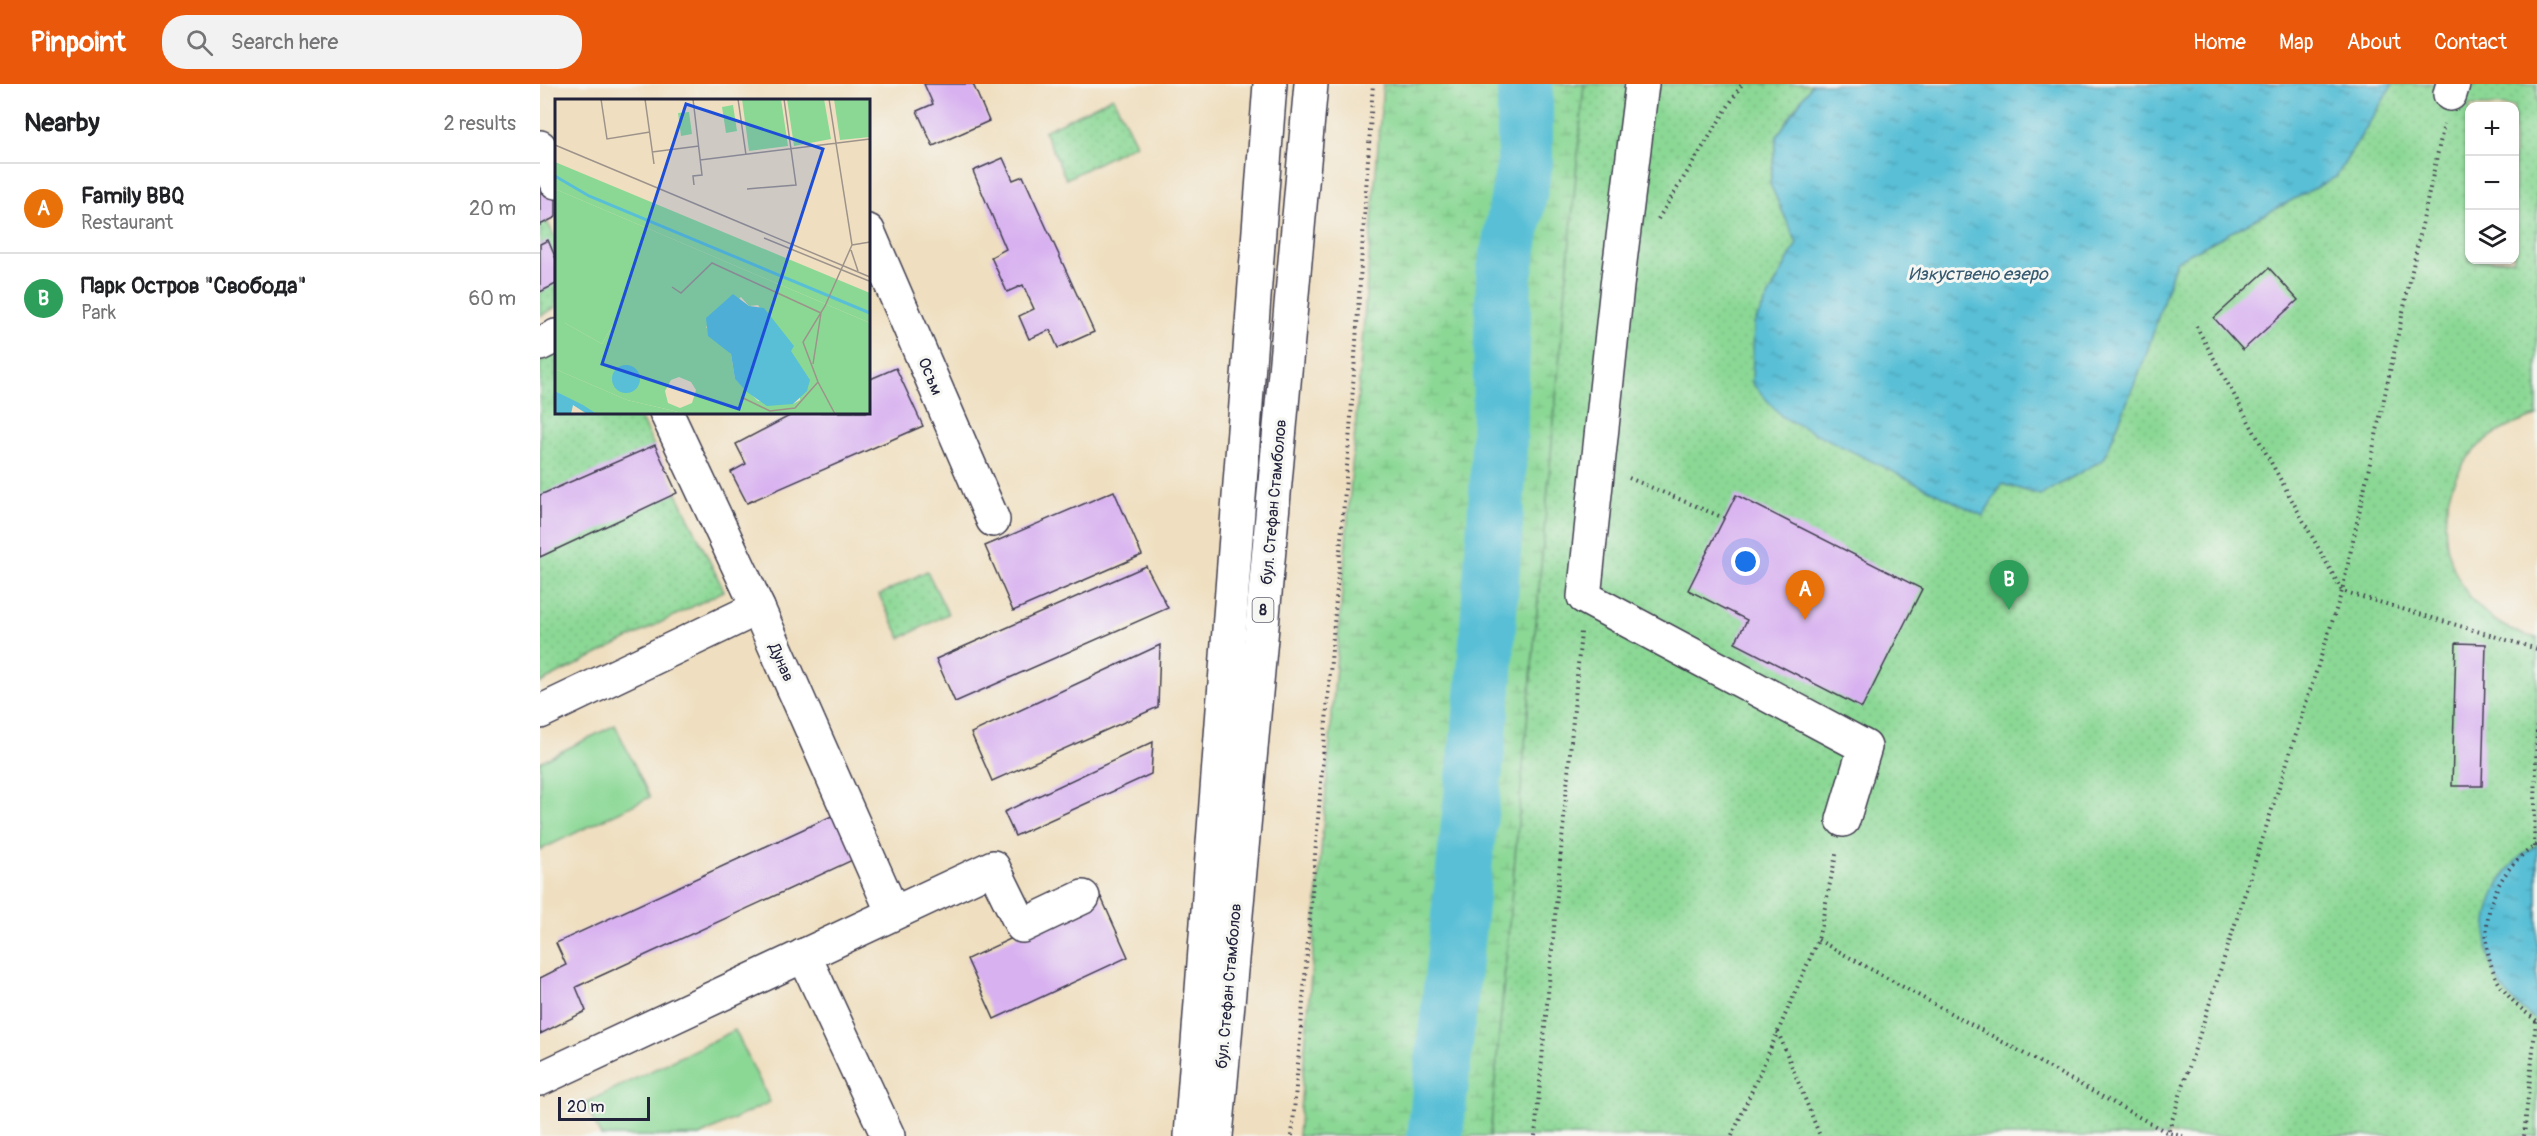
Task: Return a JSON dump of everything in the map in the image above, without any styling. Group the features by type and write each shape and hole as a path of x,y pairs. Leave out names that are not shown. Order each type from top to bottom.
{"main road":[{"name":"бул. Стефан Стамболов","path":"1191,1136 1270,84"},
{"name":"бул. Стефан Стамболов","path":"1216,1136 1311,84"},
{"path":"1642,84 1584,597 1865,747 1843,820"},
{"path":"540,147 555,180"},
{"name":"Осъм","path":"870,236 993,520"},
{"path":"540,344 555,336"},
{"name":"Дунав","path":"667,414 758,608 893,913"},
{"path":"540,712 758,608"},
{"path":"540,1079 993,867 1022,927 1083,897"},
{"path":"804,955 888,1136"}],"path":[{"path":"1292,1136 1351,417 1373,84"},
{"path":"1654,225 1742,84"},
{"path":"2167,1134 2342,591 2452,89"},
{"path":"2196,326 2342,591 2537,649"},
{"path":"1598,464 1725,518"},
{"path":"1535,1136 1584,597"},
{"path":"2524,1136 2536,1021 2513,1002 2495,975 2487,950 2486,924 2494,891 2510,867 2535,846 2537,726"},
{"path":"1732,1136 1818,940 1843,820"},
{"path":"1818,940 2167,1134 2183,1136"},
{"path":"1778,1032 1820,1136"}],"green space":[{"path":"1383,84 1584,84 1490,1136 1298,1136"},
{"path":"1584,84 1812,84 1777,136 1770,184 1797,243 1754,324 2002,484 2041,495 2104,459 2146,355 2176,261 2336,177 2393,84 2537,84 2537,416 2493,435 2480,445 2460,470 2448,499 2445,529 2450,558 2463,586 2482,609 2507,627 2537,638 2537,1136 2183,1136 2168,1133 2167,1136 1490,1136"},
{"path":"1113,97 1136,144 1066,179 1044,131"},
{"path":"540,208 555,237 555,308 540,316"},
{"path":"555,354 555,414 638,414 724,591 540,683 540,361"},
{"path":"927,571 948,614 901,638 879,595"},
{"path":"615,725 650,797 540,850 540,762"},
{"path":"735,1030 770,1102 699,1136 601,1136 585,1103"}],"water":[{"name":"Изкуствено езеро","path":"1812,84 2393,84 2336,177 2176,261 2146,355 2104,459 2041,495 2002,484 1983,516 1782,417 1752,383 1754,324 1797,243 1770,184 1777,136"},
{"path":"2537,845 2537,1021 2512,1000 2497,980 2489,955 2487,937 2492,901 2499,884 2509,869"}],"building":[{"path":"924,84 973,84 989,121 933,146 917,111 933,104"},
{"path":"1003,158 1013,180 1023,176 1094,332 1058,348 1050,330 1029,339 1019,316 1034,309 1023,285 1007,292 991,257 1006,249 973,171"},
{"path":"540,174 555,184 555,218 540,225"},
{"path":"548,240 555,257 555,284 540,292 540,244"},
{"path":"2269,268 2298,300 2243,350 2214,318"},
{"path":"896,368 923,426 747,503 731,472 746,464 736,444 793,414 870,414 870,379"},
{"path":"655,445 677,493 540,557 540,495"},
{"path":"1114,491 1142,555 1013,611 985,546"},
{"path":"1736,495 1922,589 1862,708 1735,643 1747,620 1688,590"},
{"path":"1146,566 1168,608 955,702 936,659"},
{"path":"2456,643 2486,644 2482,786 2452,786"},
{"path":"1160,645 1158,707 992,781 971,733"},
{"path":"1153,742 1151,774 1015,836 1004,812"},
{"path":"836,814 857,858 576,987 586,1011 540,1034 540,978 566,965 556,943"},
{"path":"1101,897 1128,957 994,1019 967,959"}],"waterway":[{"path":"1435,1136 1484,686 1498,477 1504,275 1525,162 1525,84"}],"place":[{"name":"Парк Остров \"Свобода\"","path":"2009,610"},
{"name":"Family BBQ","path":"1805,620"}]}
